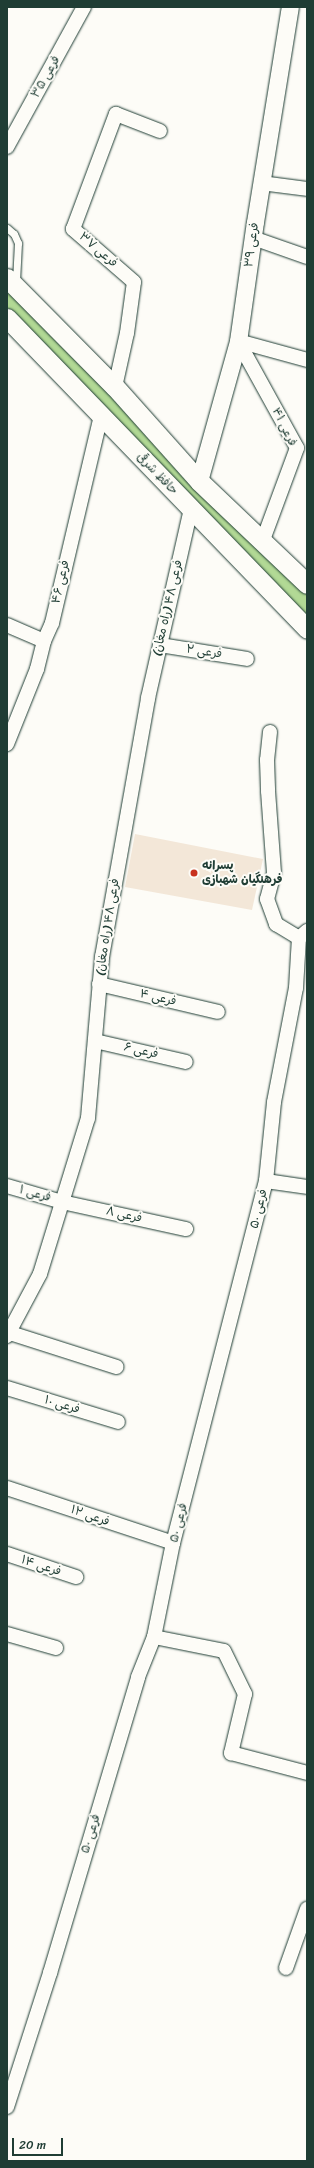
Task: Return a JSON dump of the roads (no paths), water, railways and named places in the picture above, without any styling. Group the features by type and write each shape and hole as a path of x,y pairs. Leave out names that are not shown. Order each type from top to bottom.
{"main road":[{"path":"11,282 115,387 199,481 263,540 307,584"},
{"name":"حافظ شرقی","path":"7,318 307,629"}],"street":[{"name":"فرعی ۳۵","path":"8,144 84,7"},
{"name":"فرعی ۳۹","path":"199,481 238,341 261,183 290,7"},
{"name":"فرعی ۳۷","path":"115,387 127,333 134,282 73,229 116,114 160,131"},
{"path":"261,183 307,189"},
{"path":"253,238 307,257"},
{"path":"238,341 307,360"},
{"name":"فرعی ۴۱","path":"238,341 302,449 263,540"},
{"name":"فرعی ۴۶","path":"7,744 11,719 37,669 44,641 52,623 101,416"},
{"name":"فرعی ۴۸ (راه مغان)","path":"8,1333 40,1274 88,1118 99,984 106,931 148,698 191,509"},
{"path":"7,625 44,641"},
{"name":"فرعی ۲","path":"160,645 247,660"},
{"path":"270,732 267,760 274,874 267,899 276,924 303,934"},
{"name":"فرعی ۵۰","path":"7,2107 52,1965 138,1677 154,1637 173,1544 266,1181 274,1102 296,988 303,934"},
{"name":"فرعی ۴","path":"99,984 218,1012"},
{"name":"فرعی ۶","path":"95,1041 186,1062"},
{"path":"266,1181 307,1186"},
{"name":"فرعی ۱","path":"7,1186 62,1202"},
{"name":"فرعی ۸","path":"62,1202 186,1229"},
{"path":"8,1333 117,1367"},
{"name":"فرعی ۱۰","path":"7,1388 118,1422"},
{"name":"فرعی ۱۲","path":"7,1488 173,1544"},
{"name":"فرعی ۱۴","path":"7,1554 76,1577"},
{"path":"7,1634 56,1648"},
{"path":"154,1637 224,1651 246,1694 231,1753 307,1773"},
{"path":"286,1968 307,1909"}],"lane":[{"path":"7,228 14,234 18,243 11,282"}],"place":[{"name":"پسرانه فرهنگیان شهبازی","path":"194,873"}]}
